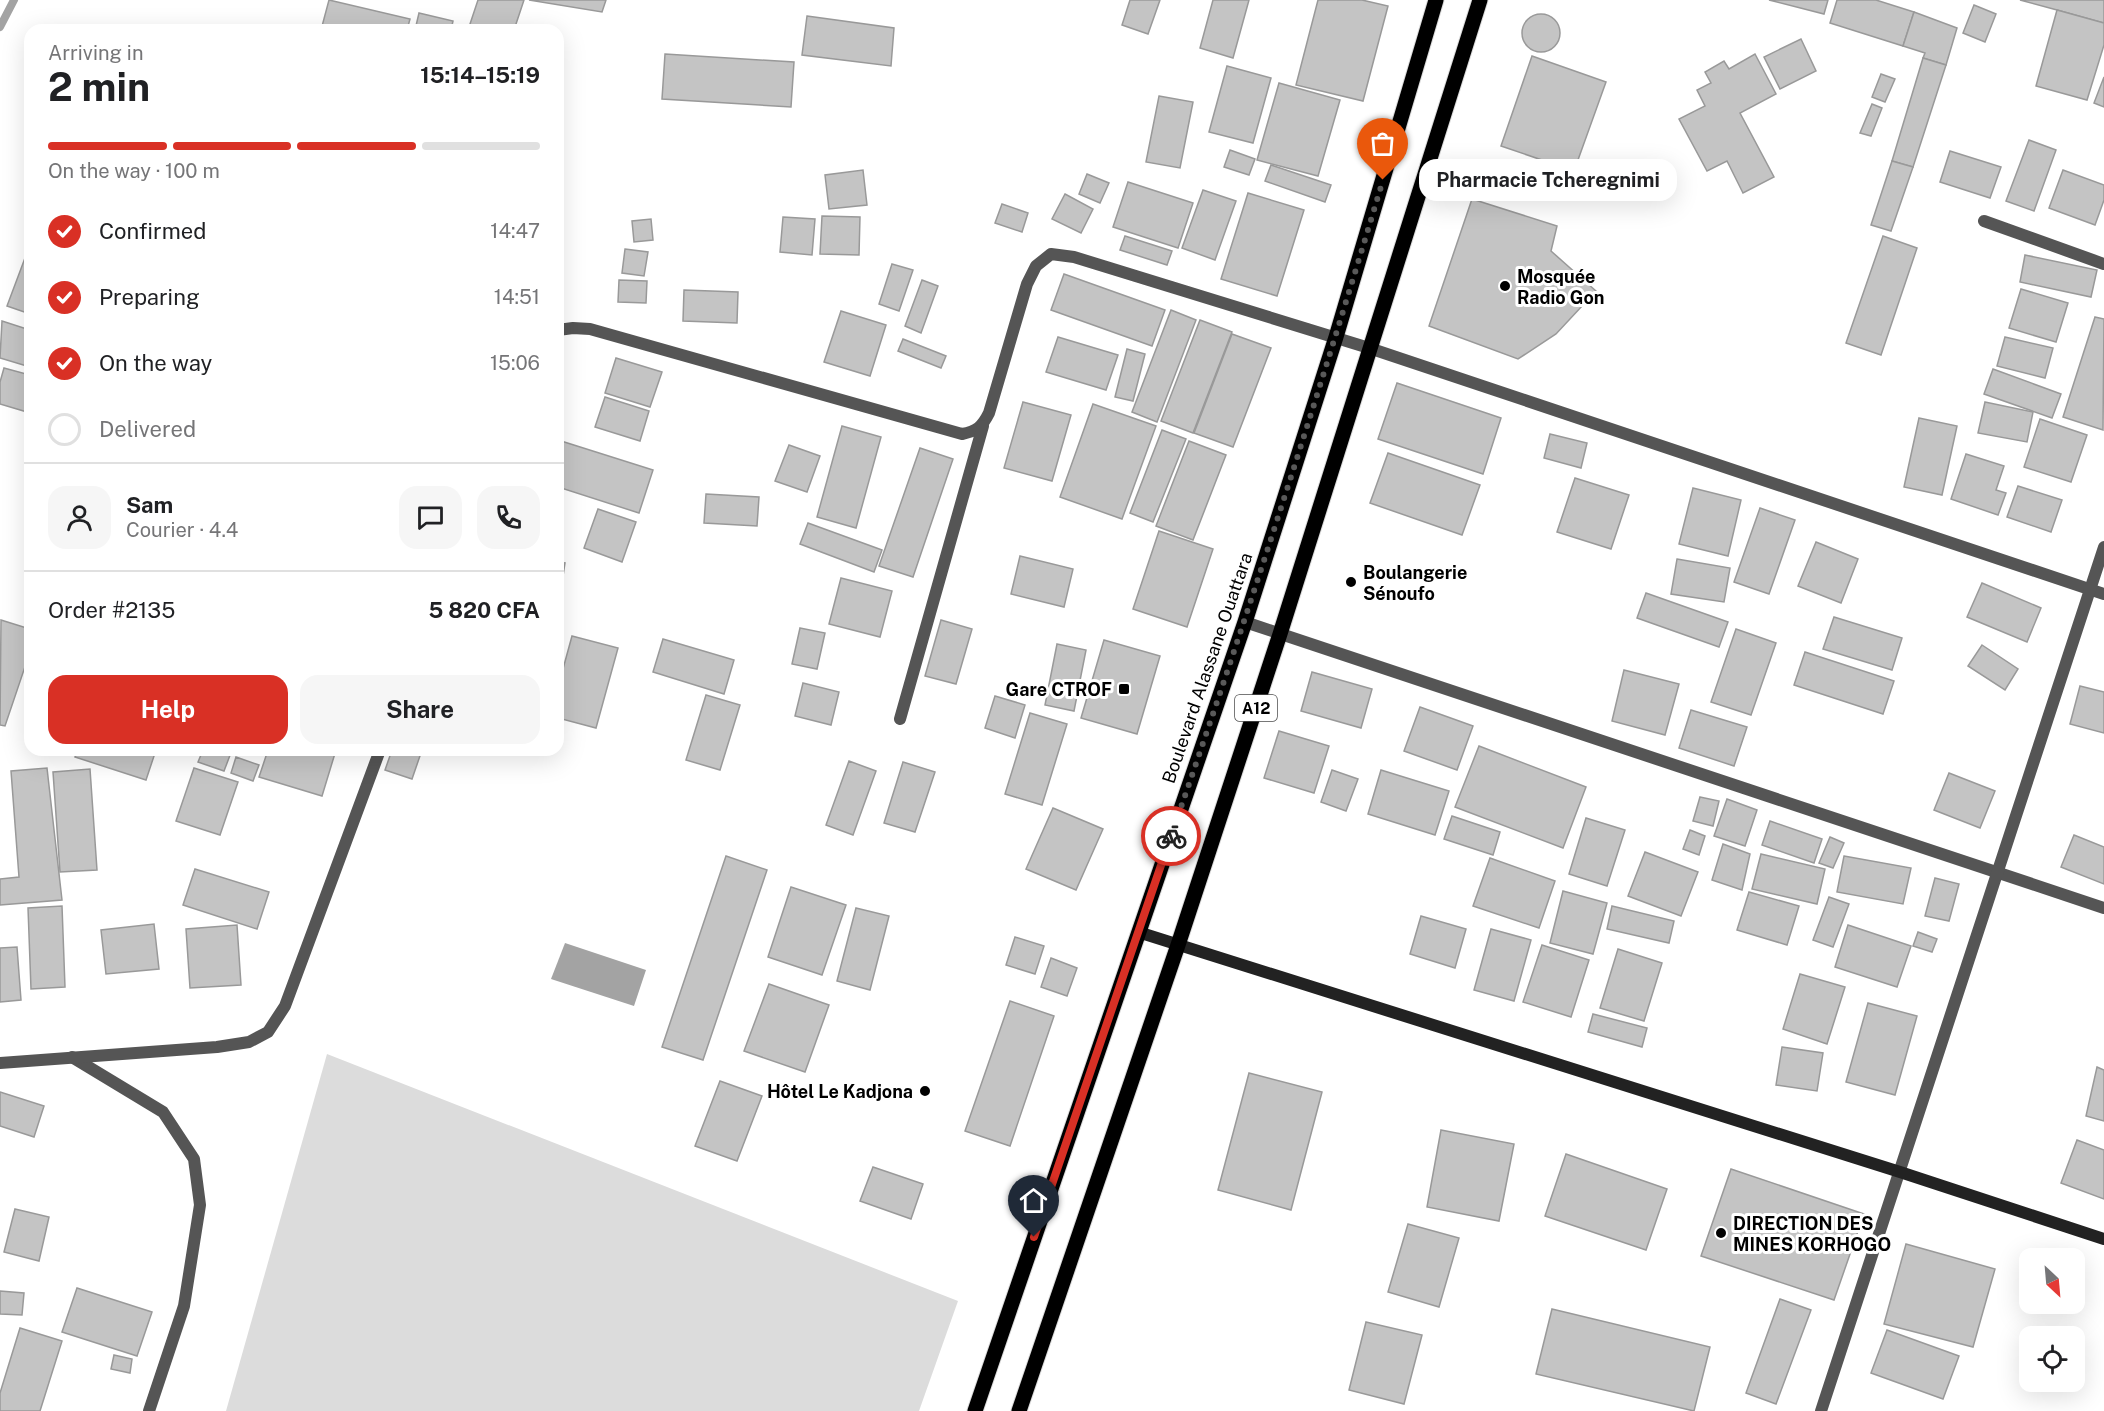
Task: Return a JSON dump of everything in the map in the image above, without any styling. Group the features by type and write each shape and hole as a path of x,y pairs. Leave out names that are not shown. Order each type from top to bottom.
{"main road":[{"name":"Boulevard Alassane Ouattara","path":"975,1411 1245,622 1336,337 1436,0"},
{"name":"A12","path":"1019,1411 1178,945 1280,633 1480,0"}],"street":[{"path":"1984,220 2104,264"},
{"path":"900,719 983,426 1028,284 1036,266 1052,254 1074,257 1336,337 2104,594"},
{"path":"564,329 590,329 962,434 974,432 983,426"},
{"path":"1821,1411 2104,547"},
{"path":"1245,622 2104,908"},
{"path":"0,1063 217,1047 249,1042 268,1032 285,1006 378,756"},
{"path":"1138,932 2104,1239"},
{"path":"72,1057 163,1112 194,1159 200,1205 184,1306 149,1411"}],"shaded area":[{"path":"565,943 646,970 634,1006 551,979"},
{"path":"327,1054 958,1301 919,1411 226,1411"}],"building":[{"path":"329,0 410,19 409,24 323,24"},
{"path":"478,0 524,0 516,24 470,24"},
{"path":"529,0 606,0 602,12"},
{"path":"1130,0 1160,0 1148,34 1122,25"},
{"path":"1213,0 1249,0 1233,58 1200,48"},
{"path":"1318,0 1362,0 1388,6 1363,101 1296,85"},
{"path":"1769,0 1828,0 1824,14"},
{"path":"1837,0 1876,0 1914,12 1903,46 1830,23"},
{"path":"2020,0 2104,0 2104,23 2057,10"},
{"path":"1974,5 1996,14 1985,42 1963,33"},
{"path":"2057,10 2104,23 2104,45 2087,100 2036,86"},
{"path":"1914,12 1957,28 1946,65 1923,58 1925,53 1903,46"},
{"path":"419,13 453,21 452,24 416,24"},
{"path":"1541,14 1555,19 1560,33 1555,47 1541,52 1527,47 1522,33 1527,19"},
{"path":"807,16 894,28 891,66 802,55"},
{"path":"1801,39 1816,71 1780,89 1764,57"},
{"path":"665,54 794,62 791,107 662,99"},
{"path":"1755,54 1776,94 1740,113 1774,177 1743,193 1727,161 1707,171 1679,119 1705,106 1697,90 1711,83 1705,72 1724,61 1729,69"},
{"path":"1532,56 1606,82 1574,171 1501,146"},
{"path":"1923,58 1946,65 1913,167 1892,161"},
{"path":"1227,66 1271,78 1253,143 1209,132"},
{"path":"1881,74 1895,79 1885,102 1872,97"},
{"path":"2104,77 2104,107 2094,103"},
{"path":"1279,83 1340,100 1318,176 1257,160"},
{"path":"1159,96 1193,102 1180,168 1146,162"},
{"path":"1872,104 1882,108 1871,136 1860,133"},
{"path":"2029,140 2056,150 2034,211 2006,201"},
{"path":"1230,150 1255,159 1249,175 1224,167"},
{"path":"1950,151 2001,167 1990,198 1940,182"},
{"path":"1892,161 1913,167 1891,231 1871,225"},
{"path":"1271,165 1331,185 1325,202 1265,181"},
{"path":"863,170 867,205 829,209 825,175"},
{"path":"2063,170 2104,185 2104,200 2095,225 2049,208"},
{"path":"1087,174 1109,183 1100,203 1079,194"},
{"path":"1128,182 1193,203 1178,248 1113,227"},
{"path":"1203,190 1236,201 1215,260 1182,248"},
{"path":"1248,193 1304,210 1277,296 1221,279"},
{"path":"1065,194 1093,209 1081,233 1052,219"},
{"path":"1472,199 1557,226 1551,251 1596,291 1556,334 1518,359 1429,326"},
{"path":"1002,204 1028,213 1022,232 995,223"},
{"path":"822,216 860,217 859,255 820,254"},
{"path":"783,217 815,219 812,255 780,252"},
{"path":"651,219 653,240 634,242 632,221"},
{"path":"1125,236 1172,251 1167,265 1120,250"},
{"path":"1883,236 1917,248 1881,355 1846,343"},
{"path":"625,249 648,252 644,276 622,273"},
{"path":"2025,255 2097,270 2091,297 2020,282"},
{"path":"24,261 24,312 7,306"},
{"path":"892,264 913,270 899,311 879,304"},
{"path":"1064,274 1165,310 1152,346 1051,310"},
{"path":"619,280 647,281 646,303 618,302"},
{"path":"922,280 938,286 921,333 905,326"},
{"path":"2021,289 2068,303 2056,342 2009,328"},
{"path":"684,290 738,292 737,323 683,321"},
{"path":"1171,310 1196,320 1157,422 1132,412"},
{"path":"841,311 886,325 870,376 824,362"},
{"path":"2095,317 2104,319 2103,430 2063,417"},
{"path":"1200,320 1232,332 1193,433 1161,421"},
{"path":"2,321 24,328 24,365 0,358"},
{"path":"1232,334 1271,348 1233,447 1194,433"},
{"path":"1058,337 1118,355 1106,390 1046,372"},
{"path":"2005,337 2053,348 2045,378 1997,366"},
{"path":"903,339 946,356 941,368 898,351"},
{"path":"1127,349 1145,354 1133,401 1115,397"},
{"path":"616,358 662,372 650,407 605,393"},
{"path":"4,368 24,373 24,411 0,404 0,382"},
{"path":"1993,369 2061,394 2052,418 1984,394"},
{"path":"1397,383 1501,418 1483,474 1378,439"},
{"path":"605,397 649,411 640,441 595,427"},
{"path":"1023,402 1071,415 1052,481 1004,468"},
{"path":"1985,402 2033,412 2027,442 1978,433"},
{"path":"1093,404 1156,426 1122,519 1060,497"},
{"path":"1919,418 1957,426 1942,495 1904,487"},
{"path":"2040,419 2087,435 2071,482 2024,467"},
{"path":"842,426 881,437 856,528 817,517"},
{"path":"1162,430 1186,439 1153,522 1130,513"},
{"path":"1550,434 1587,443 1581,468 1544,458"},
{"path":"1189,441 1226,455 1193,540 1156,526"},
{"path":"564,442 653,470 639,513 564,489"},
{"path":"789,445 820,456 807,492 775,481"},
{"path":"920,448 953,459 913,577 879,566"},
{"path":"1388,453 1480,485 1462,535 1370,503"},
{"path":"1966,454 2004,466 1996,490 2006,493 1998,515 1951,499"},
{"path":"1575,478 1629,495 1611,549 1557,532"},
{"path":"2018,486 2062,500 2051,532 2007,517"},
{"path":"1693,488 1741,500 1728,556 1679,544"},
{"path":"706,494 759,497 757,526 704,523"},
{"path":"1760,508 1795,520 1769,594 1734,582"},
{"path":"598,509 636,522 622,562 584,548"},
{"path":"808,523 882,550 874,572 800,544"},
{"path":"1159,531 1213,549 1187,627 1133,609"},
{"path":"1816,542 1858,559 1841,603 1798,586"},
{"path":"1020,556 1073,569 1064,607 1011,594"},
{"path":"1677,559 1730,568 1724,602 1671,594"},
{"path":"841,578 892,591 880,637 829,624"},
{"path":"1982,583 2041,608 2027,642 1967,617"},
{"path":"1646,593 1728,622 1719,647 1637,618"},
{"path":"1834,617 1902,638 1892,670 1823,649"},
{"path":"1,620 24,627 24,670 5,726 0,725"},
{"path":"941,620 972,629 956,684 925,676"},
{"path":"800,628 825,633 817,669 792,664"},
{"path":"1736,629 1776,643 1751,715 1711,702"},
{"path":"572,636 618,648 596,728 564,720 564,665"},
{"path":"663,639 734,660 724,694 653,672"},
{"path":"1104,640 1160,656 1137,734 1081,718"},
{"path":"1057,644 1086,650 1074,711 1045,705"},
{"path":"1982,645 2018,669 2005,690 1968,666"},
{"path":"1805,652 1894,681 1883,714 1794,685"},
{"path":"1624,670 1679,684 1665,735 1612,721"},
{"path":"1312,672 1372,689 1361,728 1301,711"},
{"path":"803,683 839,692 831,725 795,716"},
{"path":"2080,686 2104,692 2104,733 2070,724"},
{"path":"706,695 740,705 720,770 686,760"},
{"path":"995,696 1025,705 1015,738 985,728"},
{"path":"1420,707 1473,726 1457,770 1404,751"},
{"path":"1691,710 1747,727 1734,766 1679,748"},
{"path":"1030,713 1067,724 1042,805 1005,794"},
{"path":"1279,731 1329,746 1314,793 1264,778"},
{"path":"1479,746 1586,787 1563,848 1455,807"},
{"path":"75,756 154,756 146,780"},
{"path":"200,756 230,756 224,771 198,762"},
{"path":"266,756 334,756 322,796 259,777"},
{"path":"390,756 420,756 412,779 385,770"},
{"path":"236,757 259,765 253,781 231,773"},
{"path":"849,761 876,771 853,835 826,825"},
{"path":"903,762 935,772 915,832 884,823"},
{"path":"47,768 62,900 0,905 0,879 19,877 11,771"},
{"path":"194,768 238,782 220,835 176,821"},
{"path":"90,769 97,870 60,872 53,772"},
{"path":"1332,770 1358,779 1346,811 1321,802"},
{"path":"1381,770 1449,791 1435,835 1368,814"},
{"path":"1949,773 1995,791 1980,828 1934,810"},
{"path":"1700,797 1719,801 1713,826 1693,821"},
{"path":"1727,799 1757,810 1745,846 1714,836"},
{"path":"1053,808 1103,829 1076,890 1026,869"},
{"path":"1452,816 1500,832 1493,855 1444,839"},
{"path":"1586,818 1625,830 1607,886 1569,874"},
{"path":"1770,821 1822,839 1814,863 1762,845"},
{"path":"1690,830 1705,836 1699,855 1683,849"},
{"path":"2074,835 2104,847 2104,884 2061,867"},
{"path":"1830,837 1844,843 1833,868 1819,863"},
{"path":"1723,844 1750,854 1742,890 1712,880"},
{"path":"1645,852 1698,872 1681,916 1628,896"},
{"path":"1761,854 1825,869 1817,904 1752,889"},
{"path":"726,856 767,870 703,1060 662,1047"},
{"path":"1844,856 1911,868 1903,904 1837,892"},
{"path":"1490,858 1555,881 1539,928 1473,906"},
{"path":"195,869 269,892 257,929 183,905"},
{"path":"1935,878 1959,884 1949,921 1925,916"},
{"path":"791,887 846,905 822,975 768,957"},
{"path":"1563,891 1607,903 1593,954 1550,943"},
{"path":"1749,892 1799,906 1787,945 1737,930"},
{"path":"1829,897 1849,904 1833,947 1813,940"},
{"path":"62,906 65,987 31,989 28,908"},
{"path":"1612,906 1674,921 1669,943 1607,929"},
{"path":"856,908 889,916 870,990 837,981"},
{"path":"1421,916 1466,929 1455,968 1410,954"},
{"path":"154,924 159,969 106,974 101,930"},
{"path":"237,925 241,985 190,988 186,929"},
{"path":"1848,925 1911,946 1897,987 1835,967"},
{"path":"1491,929 1531,940 1514,1001 1474,990"},
{"path":"1918,932 1937,939 1932,952 1913,946"},
{"path":"1015,937 1044,946 1035,974 1006,965"},
{"path":"1542,945 1589,960 1571,1017 1523,1002"},
{"path":"17,947 21,1000 0,1002 0,948"},
{"path":"1618,949 1662,963 1644,1021 1600,1008"},
{"path":"1051,958 1077,968 1067,996 1041,987"},
{"path":"1800,974 1845,987 1827,1044 1783,1029"},
{"path":"769,984 829,1005 805,1072 744,1051"},
{"path":"1010,1001 1054,1016 1010,1146 965,1131"},
{"path":"1868,1003 1917,1016 1895,1095 1846,1082"},
{"path":"1593,1014 1647,1028 1642,1047 1588,1032"},
{"path":"1782,1047 1823,1053 1817,1091 1776,1085"},
{"path":"2097,1067 2104,1070 2104,1121 2086,1116"},
{"path":"1249,1073 1322,1092 1291,1210 1218,1190"},
{"path":"720,1081 762,1096 737,1161 695,1146"},
{"path":"0,1092 44,1106 34,1137 0,1126"},
{"path":"1441,1130 1514,1144 1499,1221 1427,1207"},
{"path":"2077,1140 2104,1150 2104,1199 2061,1183"},
{"path":"1566,1154 1667,1189 1646,1250 1545,1216"},
{"path":"873,1167 923,1184 911,1219 860,1201"},
{"path":"1731,1169 1864,1214 1834,1300 1701,1256"},
{"path":"15,1209 49,1217 39,1261 4,1252"},
{"path":"1408,1224 1459,1238 1439,1307 1388,1292"},
{"path":"1906,1244 1995,1269 1973,1347 1884,1324"},
{"path":"77,1288 152,1312 137,1356 62,1332"},
{"path":"0,1291 24,1293 22,1315 0,1314"},
{"path":"1780,1299 1811,1310 1776,1404 1746,1393"},
{"path":"1552,1309 1710,1347 1694,1411 1536,1374"},
{"path":"1366,1322 1422,1335 1404,1404 1349,1390"},
{"path":"20,1328 62,1341 40,1411 0,1411 0,1393"},
{"path":"1887,1330 1959,1356 1943,1399 1871,1373"},
{"path":"114,1355 132,1359 130,1373 111,1369"}],"waterway":[{"path":"0,27 14,0"}],"way so far":[{"path":"1171,836 1245,622 1336,337 1383,180"}],"place":[{"name":"Pharmacie Tcheregnimi","path":"1383,180"},
{"name":"Mosquée Radio Gon","path":"1505,286"},
{"name":"Boulangerie Sénoufo","path":"1351,582"},
{"name":"Gare CTROF","path":"1124,689"},
{"name":"Hôtel Le Kadjona","path":"925,1091"},
{"name":"DIRECTION DES MINES KORHOGO","path":"1721,1233"}],"route":[{"path":"1034,1237 1171,836"}]}
